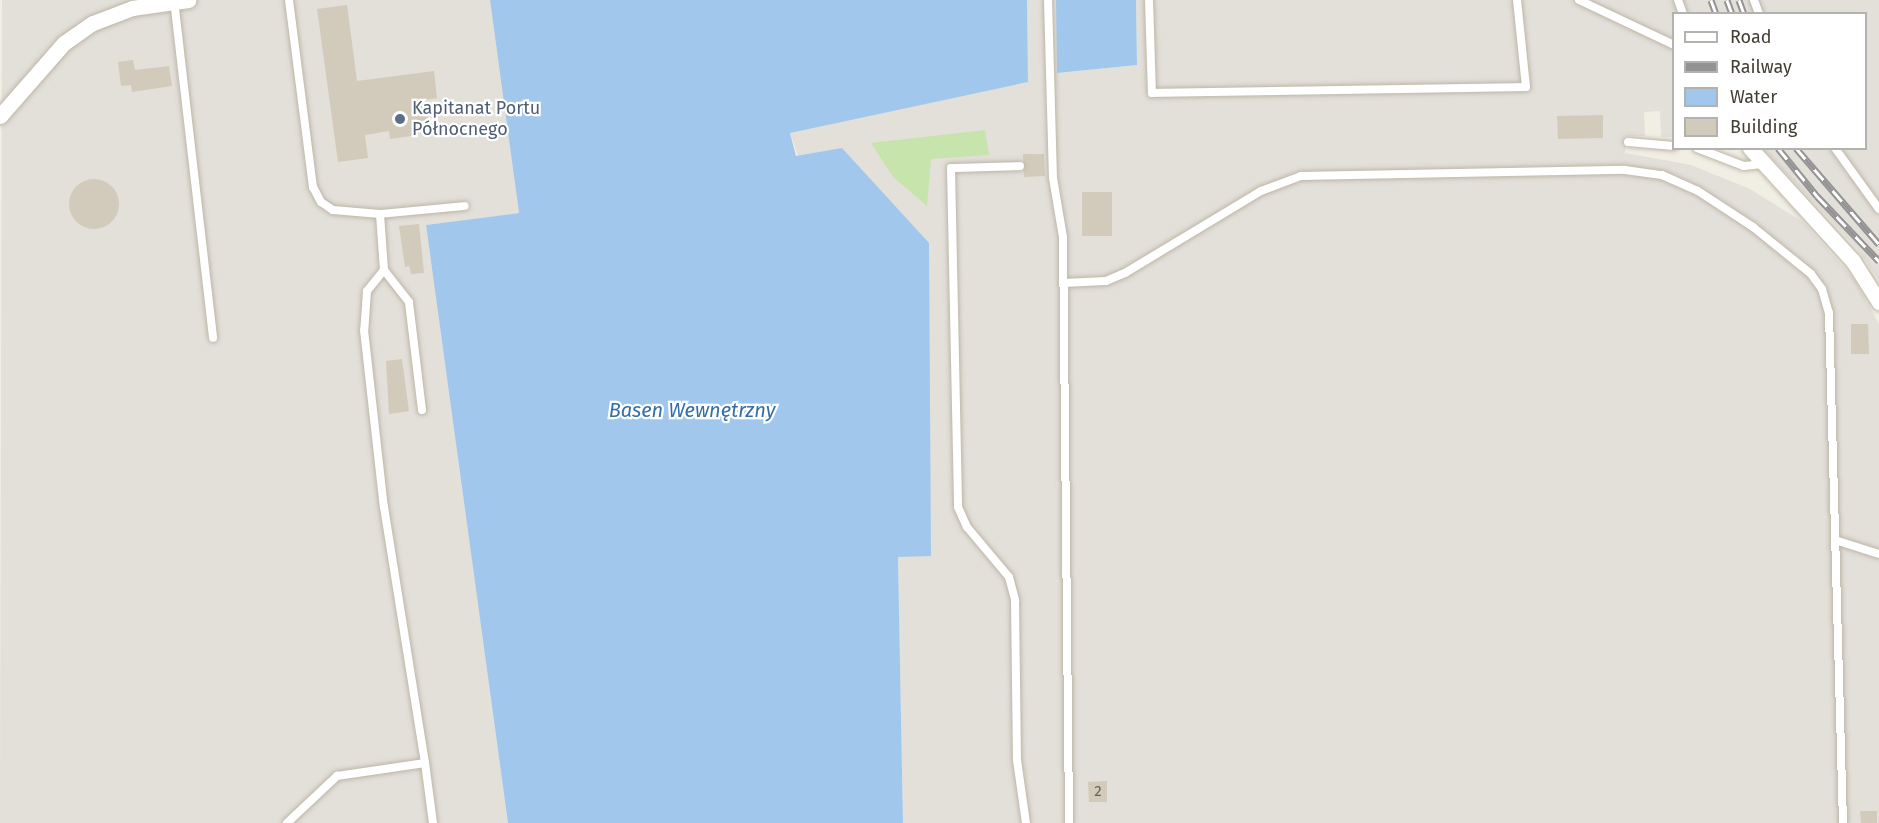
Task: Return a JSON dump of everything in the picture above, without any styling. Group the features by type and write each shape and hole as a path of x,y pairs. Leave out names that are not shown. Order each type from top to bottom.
{"street":[{"path":"0,116 64,43 93,22 132,8 178,1"},
{"path":"1752,150 1853,261 1879,302"}],"lane":[{"path":"289,0 313,187 321,202 333,210 380,214 465,206"},
{"path":"1048,0 1053,178 1063,237 1069,823"},
{"path":"1149,0 1152,93 1526,87 1517,0"},
{"path":"1580,0 1672,44"},
{"path":"178,1 213,338"},
{"path":"1628,142 1672,146"},
{"path":"1702,150 1744,166 1762,164"},
{"path":"1836,150 1879,209"},
{"path":"1020,166 951,168 958,507 966,527 1009,577 1015,600 1017,760 1026,823"},
{"path":"1063,283 1106,281 1116,277 1261,191 1302,176 1625,170 1662,175 1698,191 1754,227 1795,258 1822,289 1833,351 1843,823"},
{"path":"380,214 384,270 409,302 422,410"},
{"path":"384,270 367,291 364,330 384,507 433,823"},
{"path":"1838,540 1879,555"},
{"path":"287,823 337,776 424,763"}],"shaded area":[{"path":"2,0 490,0 519,213 426,225 508,823 0,823"},
{"path":"1027,0 1056,0 1058,73 1137,65 1136,0 1879,0 1879,280 1857,248 1764,150 1867,150 1867,12 1672,12 1672,137 1661,137 1660,111 1644,112 1645,136 1626,136 1625,153 1691,165 1750,189 1803,222 1855,280 1879,324 1879,823 903,823 898,557 931,555 790,132 1028,82"}],"green space":[{"path":"985,130 989,155 931,159 927,206 893,177 871,143"}],"water":[{"name":"Basen Wewnętrzny","path":"490,0 1027,0 1028,82 790,133 796,156 842,148 929,243 931,556 898,557 903,823 508,823 426,225 519,213"},
{"path":"1056,0 1136,0 1137,65 1057,73"}],"building":[{"path":"347,5 357,81 434,71 437,98 425,100 429,126 417,127 418,135 390,139 389,131 365,135 368,158 338,162 317,9"},
{"path":"133,60 135,70 169,66 172,86 132,92 131,85 121,86 118,62"},
{"path":"1603,115 1603,138 1558,139 1557,116"},
{"path":"1023,154 1044,154 1045,176 1024,177"},
{"path":"94,179 103,181 114,190 119,204 117,213 108,224 94,229 85,227 74,218 69,204 71,195 80,184"},
{"path":"1082,192 1112,192 1112,236 1082,236"},
{"path":"419,224 424,273 411,274 409,266 405,267 399,226"},
{"path":"1851,324 1868,324 1869,354 1851,354"},
{"path":"402,359 409,411 389,414 386,361"},
{"path":"1107,781 1107,802 1089,802 1088,782"},
{"path":"1860,811 1877,811 1877,823 1861,823"}],"railway":[{"path":"1711,0 1715,12"},
{"path":"1727,0 1731,12"},
{"path":"1739,0 1743,12"},
{"path":"1780,150 1817,196 1879,261"},
{"path":"1798,150 1879,244"}],"place":[{"name":"Kapitanat Portu Północnego","path":"400,119"}]}
